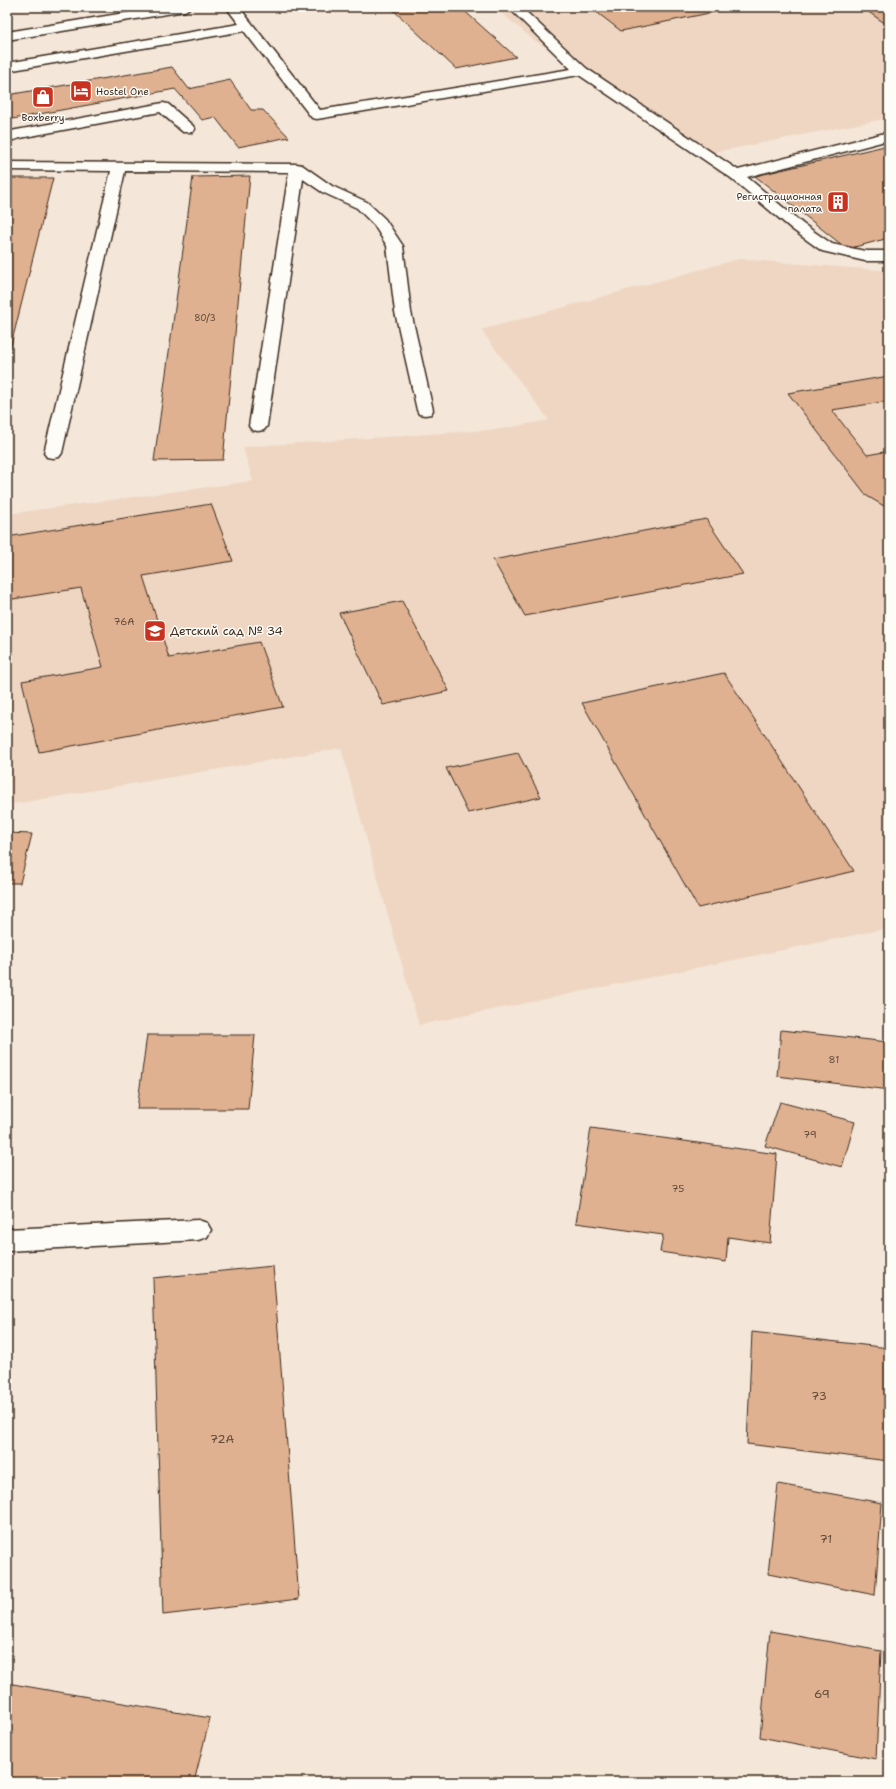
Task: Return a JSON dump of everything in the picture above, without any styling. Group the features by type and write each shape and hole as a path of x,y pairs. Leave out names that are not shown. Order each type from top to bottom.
{"street":[{"path":"7,36 185,7"},
{"path":"232,7 317,115 581,71"},
{"path":"514,7 581,71 736,175 798,227 827,248 865,256 889,256"},
{"path":"7,67 247,27"},
{"path":"7,138 16,134 163,107 188,130"},
{"path":"736,175 889,136"},
{"path":"7,166 297,168 327,189 362,205 380,222 395,246 403,312 425,410"},
{"path":"52,453 118,167"},
{"path":"258,426 297,168"},
{"path":"7,1240 198,1230"}],"shaded area":[{"path":"494,7 889,7 889,118 710,153 534,40"},
{"path":"739,259 889,271 889,928 419,1025 341,748 14,804 7,790 7,514 253,481 243,447 502,429 549,420 481,330"}],"building":[{"path":"390,7 460,7 516,57 456,69"},
{"path":"590,7 739,7 621,31"},
{"path":"887,7 889,7 889,26 867,11"},
{"path":"172,67 189,89 230,80 251,110 263,110 289,137 238,147 215,117 202,120 175,89 7,120 7,95"},
{"name":"Регистрационная палата","path":"889,145 889,227 885,228 889,231 889,238 847,249 755,176"},
{"path":"250,176 223,460 154,461 193,177"},
{"path":"7,178 53,178 7,361"},
{"path":"889,376 889,401 832,410 867,455 889,451 889,509 867,496 788,393"},
{"path":"211,504 233,561 143,576 169,658 259,642 283,707 39,752 22,681 103,667 81,588 7,600 7,537"},
{"path":"706,519 743,574 525,616 493,560"},
{"path":"402,601 449,691 383,705 339,613"},
{"path":"724,673 854,871 698,908 582,703"},
{"path":"518,753 541,797 468,813 446,768"},
{"path":"7,833 32,834 20,883 7,883"},
{"path":"888,1021 889,1090 777,1076 781,1030 888,1042"},
{"path":"147,1035 255,1035 248,1109 137,1109"},
{"path":"780,1102 855,1122 842,1167 765,1146"},
{"path":"591,1128 777,1154 770,1243 728,1237 726,1262 660,1252 663,1235 576,1223"},
{"path":"273,1266 299,1599 163,1615 153,1278"},
{"path":"752,1332 889,1348 889,1461 747,1444"},
{"path":"778,1484 882,1503 875,1595 768,1574"},
{"path":"770,1631 881,1651 876,1759 760,1737"},
{"path":"7,1683 210,1718 194,1782 7,1782"}],"place":[{"name":"Hostel One","path":"81,91"},
{"name":"Boxberry","path":"43,97"},
{"name":"Регистрационная палата","path":"838,202"},
{"name":"Детский сад № 34","path":"155,631"}]}
